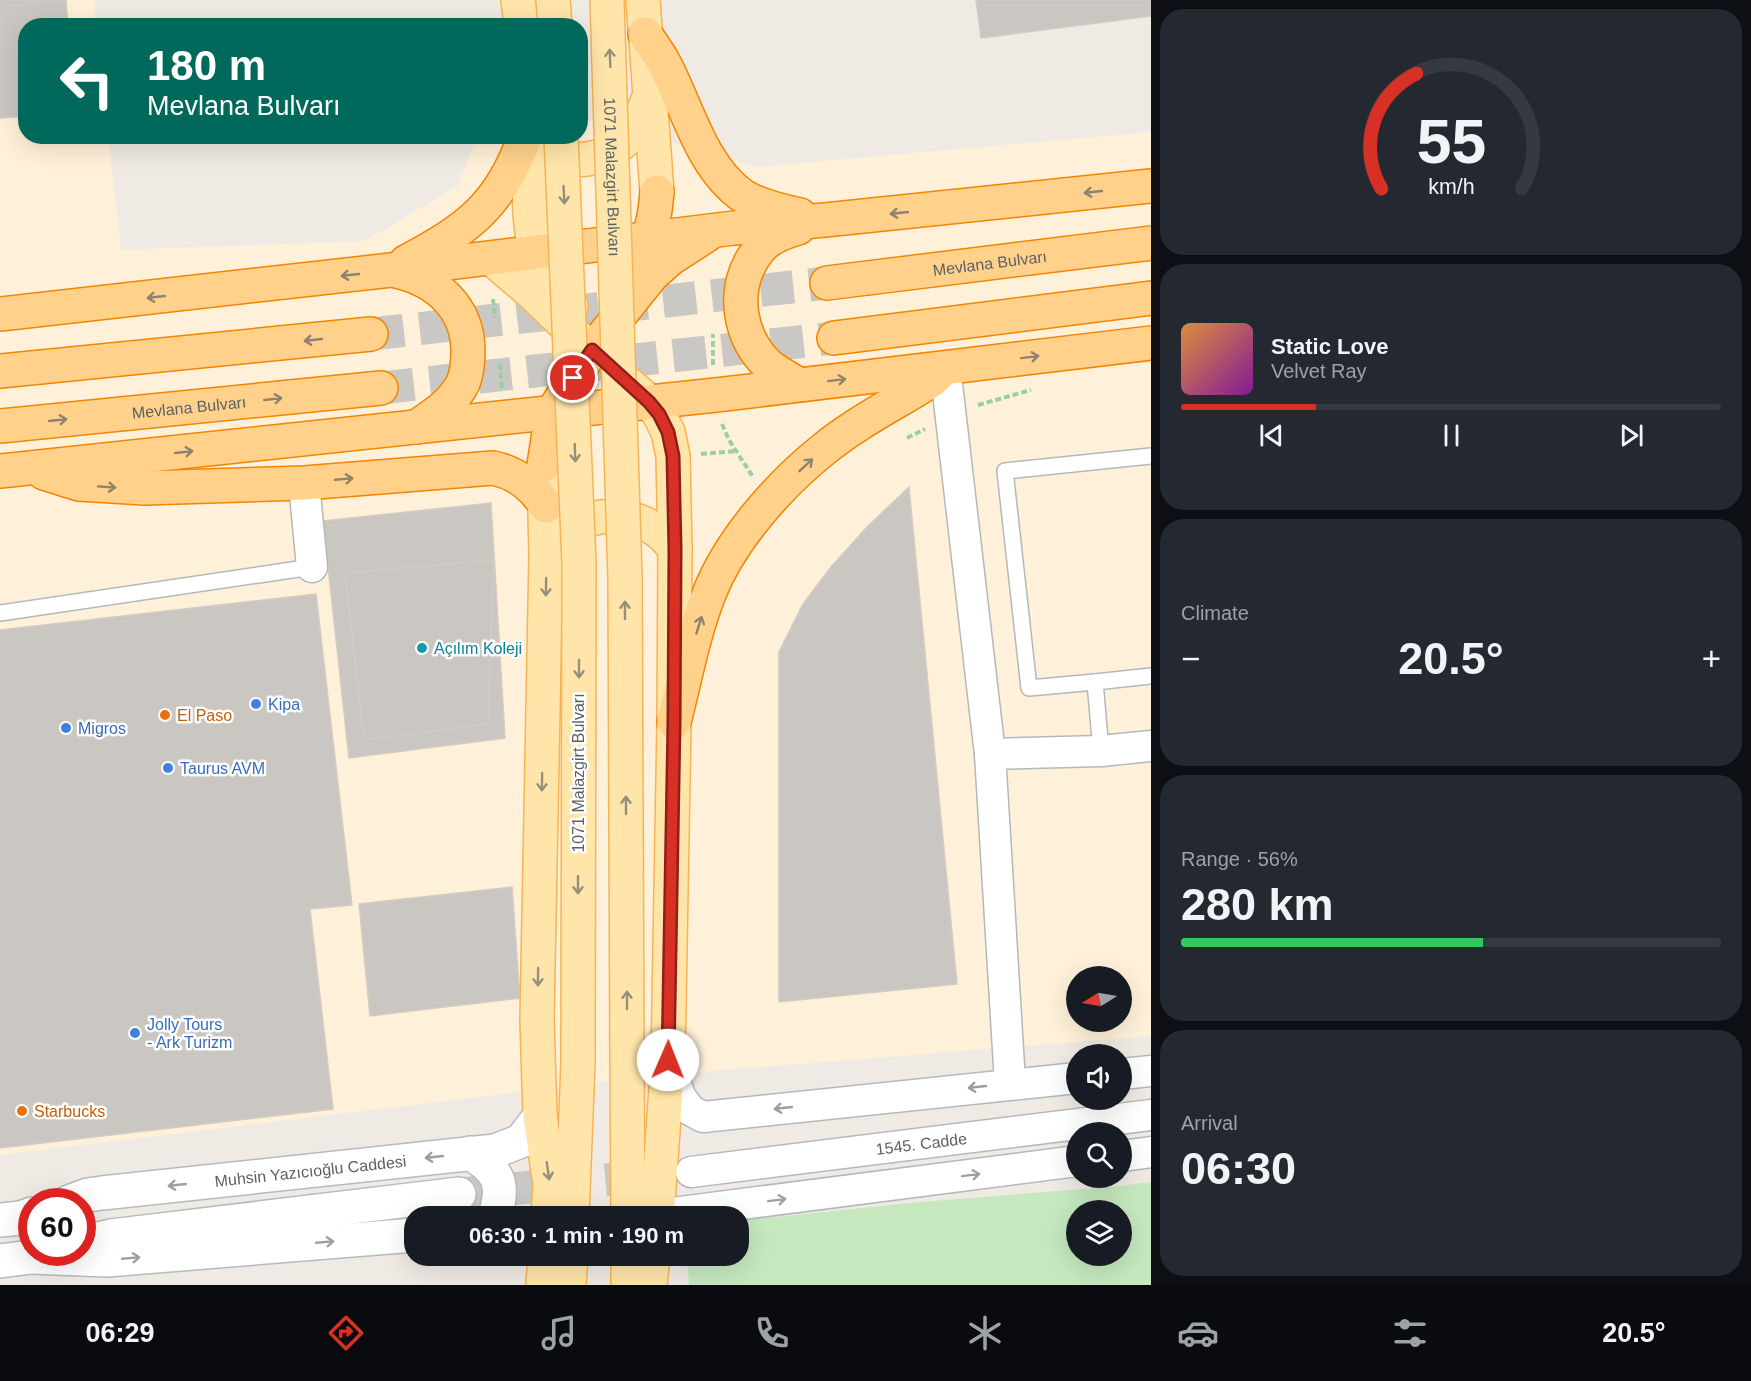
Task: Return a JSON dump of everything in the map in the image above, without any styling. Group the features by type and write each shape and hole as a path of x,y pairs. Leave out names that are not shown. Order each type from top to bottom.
{"highway":[{"path":"645,34 664,63 699,139 721,176 744,196 757,203 825,220"},
{"path":"391,270 447,239 482,211 504,184 523,144"},
{"path":"0,314 734,228 1151,186"},
{"path":"544,465 552,413 590,338 649,239 654,222 657,192"},
{"path":"798,384 767,364 752,343 745,331 741,313 741,287 749,265 766,242 782,233 825,220"},
{"path":"503,418 525,403 542,387 652,274 693,243 714,231"},
{"name":"Mevlana Bulvarı","path":"827,284 1151,243"},
{"path":"391,270 425,280 447,298 460,316 468,343 463,382 454,397 414,428"},
{"path":"834,338 1151,298"},
{"path":"0,371 371,334"},
{"path":"15,469 649,402 717,405 798,384 1151,343"},
{"path":"674,722 698,627 709,594 720,570 752,523 786,485 824,449 932,380 945,367"},
{"name":"Mevlana Bulvarı","path":"0,426 381,388"},
{"path":"15,469 79,484 108,487 189,488 304,483 493,468 504,470 522,479 546,506"}],"main road":[{"path":"510,0 517,18"},
{"path":"518,0 519,18"},
{"path":"553,0 554,18"},
{"name":"1071 Malazgirt Bulvarı","path":"607,0 625,578 627,1058 646,1206"},
{"path":"643,0 657,192"},
{"path":"538,144 546,152 572,160 607,153 630,135 649,97"},
{"path":"527,144 535,252 544,272 555,291 590,338 659,414 668,432 673,456 674,722 668,1060 648,1206"},
{"name":"1071 Malazgirt Bulvarı","path":"561,144 579,563 578,1064 572,1206"},
{"path":"491,258 590,338 645,375 669,389 690,394 717,405"},
{"path":"544,465 546,554 537,1020 540,1116 550,1185 549,1206"},
{"path":"546,554 573,527 588,520 603,517 618,517 646,524 668,539 675,550"},
{"name":"Muhsin Yazıcıoğlu Caddesi","path":"96,1194 495,1151 521,1141 540,1116"},
{"path":"470,1153 495,1172 500,1190 498,1206"},
{"path":"96,1237 459,1194"},
{"path":"96,1260 404,1236"},
{"path":"543,1266 543,1285"},
{"path":"569,1285 570,1266"},
{"path":"628,1266 628,1285"},
{"path":"650,1285 652,1266"}],"street":[{"path":"945,367 990,754 1010,1083"},
{"path":"304,483 312,567"},
{"path":"990,754 1101,751 1151,746"},
{"path":"668,1060 680,1096 690,1110 703,1117 1066,1079"},
{"path":"1132,1073 1151,1071"},
{"name":"1545. Cadde","path":"691,1172 1151,1115"},
{"path":"1132,1155 1151,1152"},
{"path":"725,1206 1066,1162"}],"lane":[{"path":"1151,456 1005,471 1029,688 1151,676"},
{"path":"0,613 312,567"},
{"path":"1095,682 1101,751"}],"path":[{"path":"907,438 957,410 1041,387"},
{"path":"717,405 729,440 755,481"},
{"path":"690,455 736,451"}],"shaded area":[{"path":"0,0 94,0 95,18 18,18 18,144 109,144 121,250 365,241 458,186 474,144 588,144 588,119 757,167 1151,132 1151,1036 661,1075 0,1155"}],"green space":[{"path":"1151,1182 1151,1285 689,1285 688,1266 749,1266 749,1220 920,1202 1095,1188 1132,1188 1132,1184"}],"building":[{"path":"0,0 66,0 67,18 18,18 18,117 0,118"},
{"path":"976,0 1151,0 1151,16 981,38"},
{"path":"909,487 957,984 779,1002 779,652 803,604 831,567 866,528"},
{"path":"491,503 505,738 349,758 323,521"},
{"name":"Açılım Koleji","path":"493,560 488,724 364,740 345,573"},
{"name":"Taurus AVM","path":"316,594 352,905 310,909 333,1109 0,1148 0,630"},
{"path":"512,887 520,998 370,1016 359,904"}],"tunnel":[{"path":"371,334 827,283"},
{"path":"381,388 834,338"},
{"path":"459,1194 657,1175"}],"place":[{"name":"Açılım Koleji","path":"422,648"},
{"name":"Kipa","path":"256,704"},
{"name":"El Paso","path":"165,715"},
{"name":"Migros","path":"66,728"},
{"name":"Taurus AVM","path":"168,768"},
{"name":"Jolly Tours - Ark Turizm","path":"135,1033"},
{"name":"Starbucks","path":"22,1111"}],"route":[{"path":"573,378 592,350 659,414 668,432 673,456 674,722 668,1060"}]}
